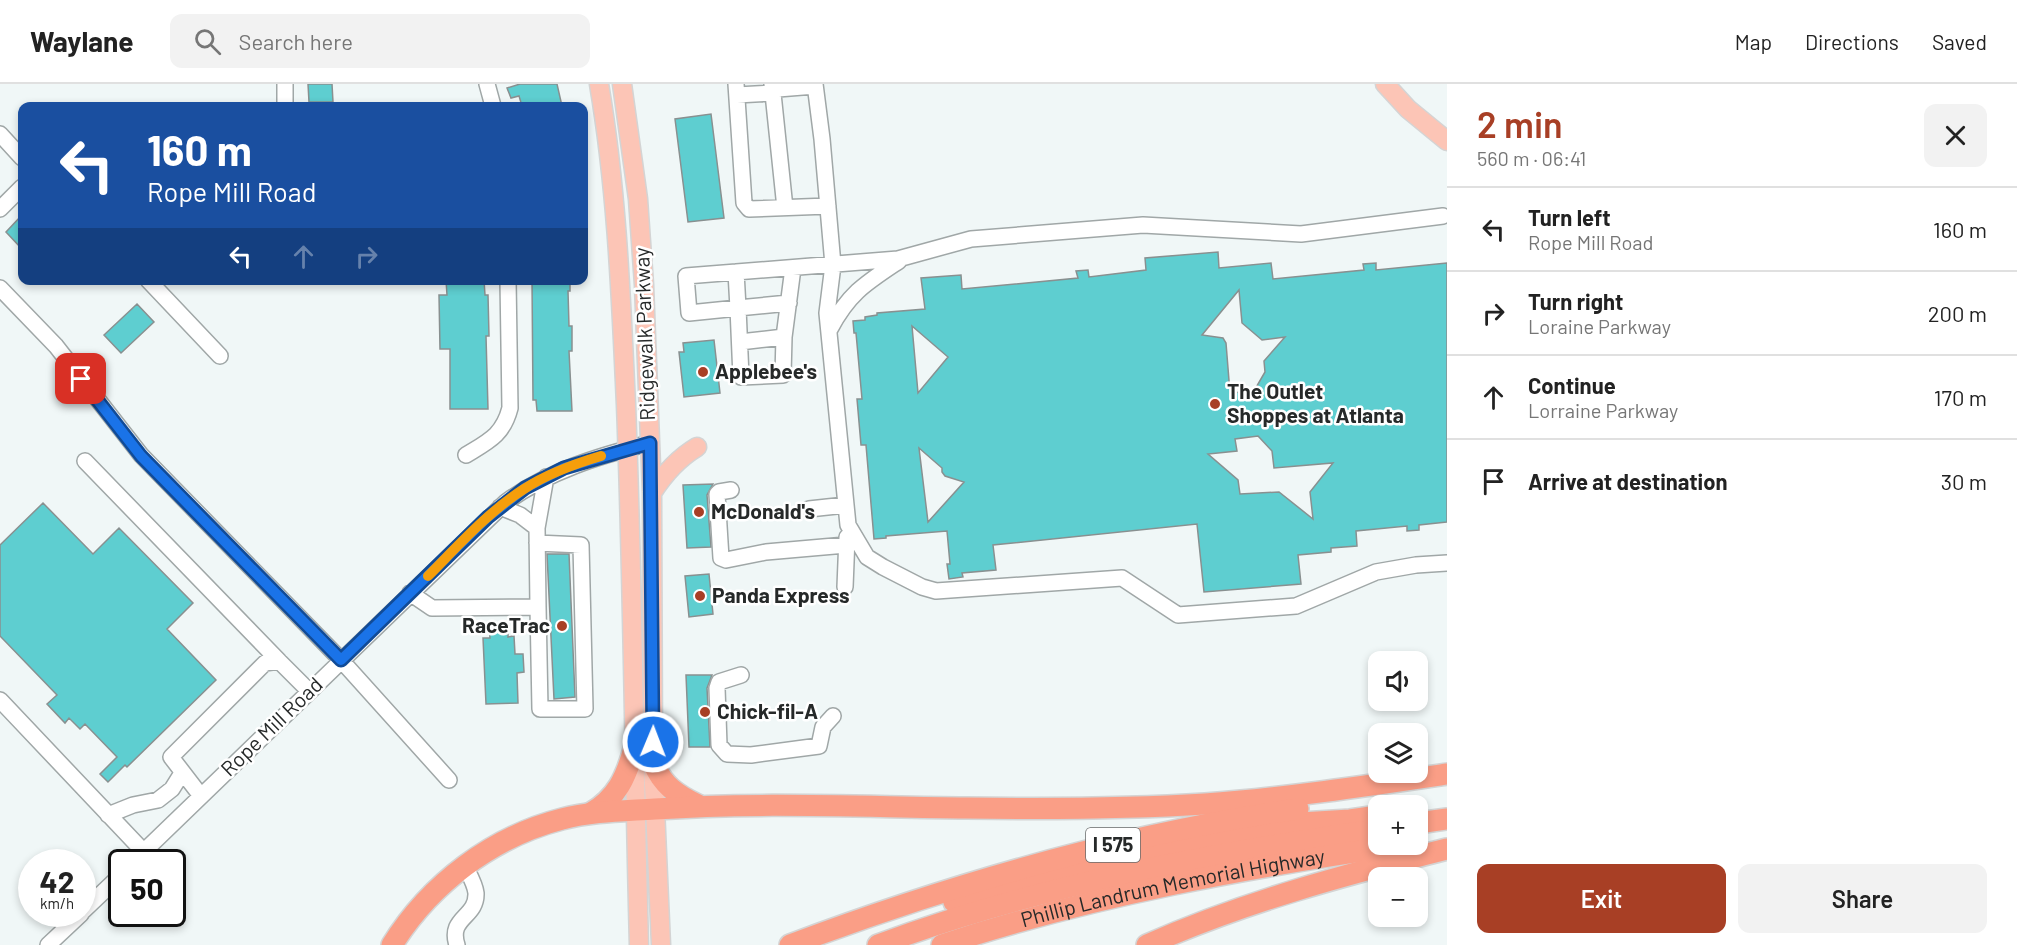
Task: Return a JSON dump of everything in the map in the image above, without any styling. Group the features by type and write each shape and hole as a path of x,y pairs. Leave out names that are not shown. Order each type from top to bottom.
{"highway":[{"path":"591,813 603,806 616,793 628,769 634,749"},
{"path":"653,762 657,773 669,788 698,806"},
{"path":"392,945 428,899 465,866 499,843 540,825 591,813 698,806 1137,807 1276,797 1447,774"},
{"name":"I 575","path":"792,945 905,903 1046,860 1246,816 1447,787"},
{"path":"1428,809 1447,806"},
{"path":"792,945 1105,861 1301,823 1368,817"},
{"path":"1428,822 1447,819"},
{"path":"878,945 922,929 1105,878 1204,858 1368,831"},
{"path":"1428,842 1447,839"},
{"path":"1147,945 1225,912 1288,891 1447,849"},
{"name":"Phillip Landrum Memorial Highway","path":"942,945 1051,912 1130,893 1230,872 1368,850"}],"main road":[{"name":"Ridgewalk Parkway","path":"599,84 618,237 628,448 634,749 645,810 661,945"},
{"name":"Ridgewalk Parkway","path":"622,84 642,241 652,493 653,762 645,810 639,945"},
{"path":"1385,84 1408,109 1447,141"},
{"path":"652,493 670,467 697,447"}],"street":[{"path":"285,84 285,102"},
{"path":"487,84 492,102"},
{"path":"828,206 749,209 744,203 737,89 772,87 778,89 815,85 828,206 833,265 827,313 848,525 845,587"},
{"path":"772,87 785,208"},
{"path":"0,134 18,154"},
{"path":"0,209 18,191"},
{"path":"789,303 689,313 686,276 906,257 971,239 1143,225 1301,234 1443,216"},
{"path":"830,329 841,308 855,293 906,257"},
{"path":"736,272 741,377 783,375 784,337 794,268"},
{"path":"153,285 220,356"},
{"path":"466,455 493,440 506,422 510,408 508,285"},
{"path":"0,288 56,346 141,456 341,660 449,780"},
{"path":"740,342 784,337"},
{"name":"Rope Mill Road","path":"146,849 500,507 525,488 546,477 578,464 650,443"},
{"path":"85,461 309,691"},
{"path":"500,507 520,514 537,536 581,544 585,709 540,709 537,536 546,477"},
{"path":"731,490 717,494 721,558 726,560 766,552 846,545"},
{"path":"809,509 846,505"},
{"path":"848,525 867,557 922,587 936,591 1122,578 1178,615 1296,606 1376,572 1416,565 1447,563"},
{"path":"410,593 432,608 538,607"},
{"path":"201,796 171,757 265,663 279,661"},
{"path":"741,675 719,682 717,688 719,745 727,754 751,755 819,746 824,727 833,716"},
{"path":"0,700 108,814 132,849"},
{"path":"108,814 133,805 158,800 172,789 182,773"},
{"path":"457,945 454,934 456,927 474,907 476,894 465,866"},
{"path":"96,899 108,888"},
{"path":"48,945 67,927"}],"building":[{"path":"308,84 332,84 333,102 309,102"},
{"path":"520,84 557,84 561,102 521,102 519,96 511,98 507,88"},
{"path":"711,114 724,218 688,222 675,119"},
{"path":"18,219 18,245 6,232"},
{"path":"1218,252 1219,268 1271,263 1273,279 1364,270 1363,264 1376,263 1376,270 1447,263 1447,522 1419,525 1419,530 1407,531 1407,526 1356,531 1357,546 1331,548 1331,552 1298,555 1301,584 1204,592 1197,524 993,545 996,570 962,573 963,577 949,579 947,531 874,539 866,445 861,445 857,399 862,399 853,321 865,320 865,317 877,315 877,313 925,309 921,278 961,275 962,289 1078,278 1076,271 1088,270 1089,277 1146,270 1145,258","holes":["1239,290 1242,323 1262,340 1285,337 1264,361 1265,372 1254,391 1230,393 1226,343 1223,338 1202,335","912,326 948,357 918,393","1258,436 1272,451 1274,468 1333,463 1310,492 1313,519 1279,492 1240,494 1238,480 1208,454 1237,451 1235,439","919,448 942,468 945,476 964,482 928,522"]},
{"path":"446,285 484,285 485,295 488,295 489,336 486,336 488,409 450,409 450,349 440,349 439,295 447,295"},
{"path":"532,285 570,285 570,291 568,291 569,326 572,326 572,351 569,351 572,411 537,411 536,400 533,400"},
{"path":"137,304 154,322 121,353 104,335"},
{"path":"714,340 720,393 684,397 679,352 684,352 683,343"},
{"path":"713,484 707,495 711,547 687,548 683,485"},
{"path":"43,503 93,554 119,528 193,603 167,629 216,680 127,767 125,765 108,782 100,774 117,757 85,724 80,729 69,718 65,723 47,704 57,695 0,636 0,545"},
{"path":"547,554 569,554 575,697 554,699"},
{"path":"709,574 713,614 689,617 685,576"},
{"path":"508,626 508,637 514,636 515,654 523,654 524,672 517,673 518,703 486,704 483,638 490,638 489,627"},
{"path":"686,675 712,675 707,688 710,747 689,747"}],"slow traffic":[{"path":"428,576 488,517 525,488 564,468 601,456"}],"place":[{"name":"Applebee's","path":"703,372"},
{"name":"The Outlet Shoppes at Atlanta","path":"1215,404"},
{"name":"McDonald's","path":"699,512"},
{"name":"Panda Express","path":"700,596"},
{"name":"RaceTrac","path":"562,626"},
{"name":"Chick-fil-A","path":"705,712"}],"route":[{"path":"81,379 141,456 341,660 488,517 525,488 564,468 650,443 653,742"}]}
